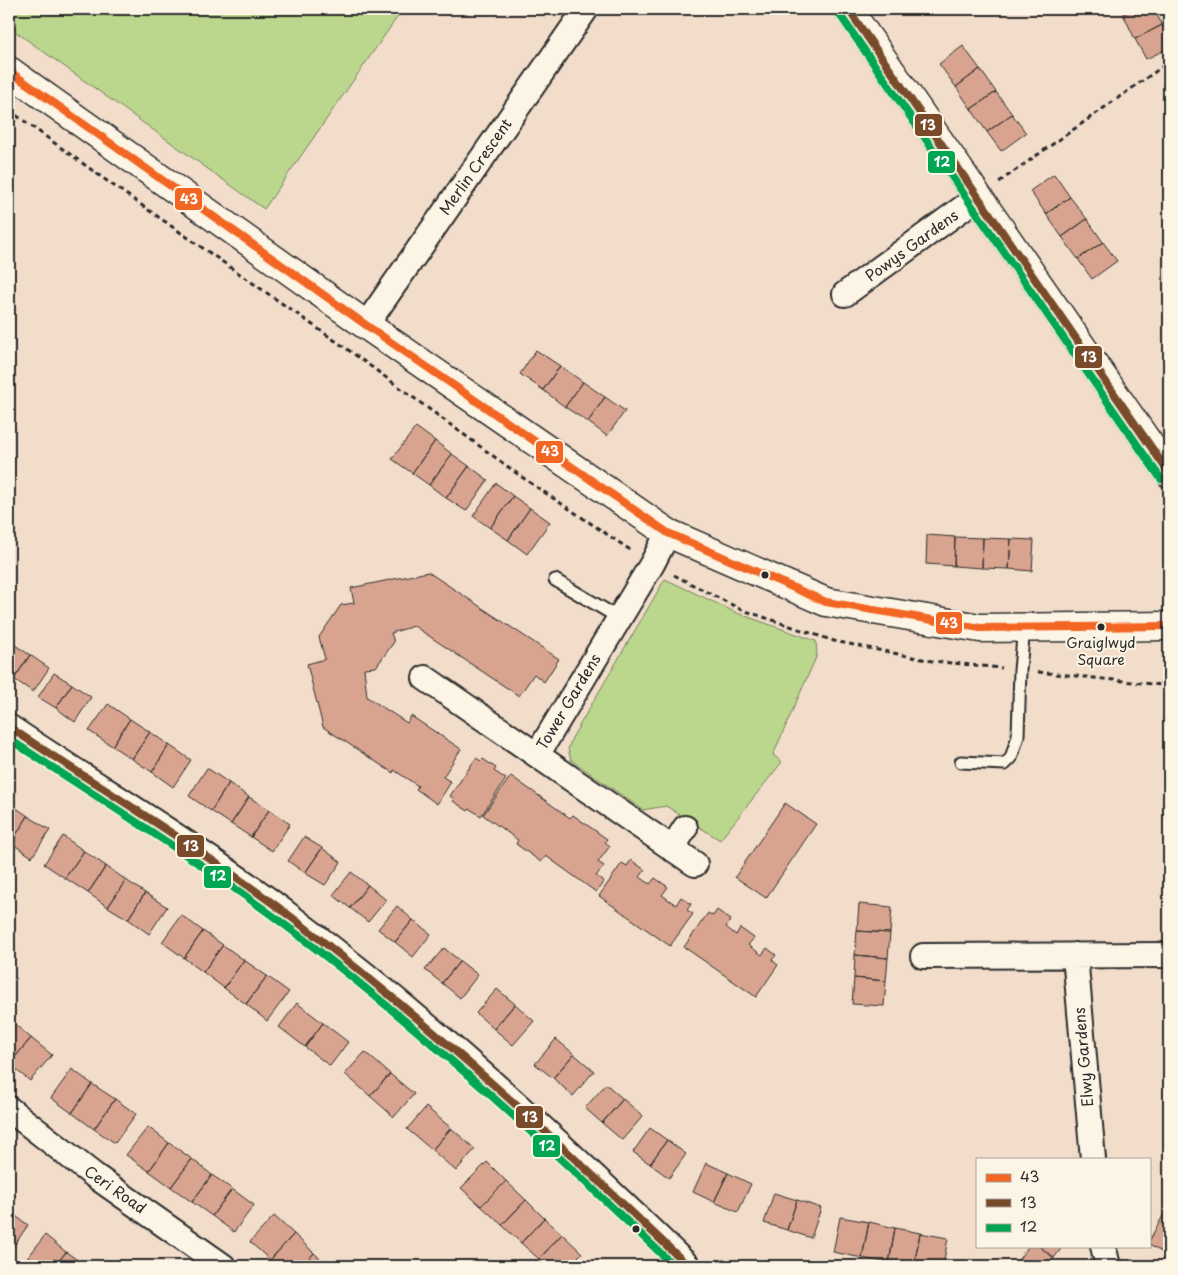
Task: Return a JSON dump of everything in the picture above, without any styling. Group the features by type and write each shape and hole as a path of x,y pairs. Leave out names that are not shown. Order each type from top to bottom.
{"street":[{"name":"Merlin Crescent","path":"366,325 586,9"},
{"path":"848,9 1169,473"},
{"path":"9,71 366,325 668,533 826,602 980,628 1169,626"},
{"name":"Powys Gardens","path":"845,294 978,197"},
{"name":"Tower Gardens","path":"668,533 537,756 695,864"},
{"path":"425,678 537,756"},
{"path":"9,728 202,854 294,919 389,993 584,1166 688,1266"},
{"path":"672,849 684,828"},
{"name":"Elwy Gardens","path":"1076,955 1093,1158"},
{"path":"923,956 1169,955"},
{"name":"Ceri Road","path":"9,1110 95,1176 223,1266"},
{"path":"1104,1248 1108,1266"}],"lane":[{"path":"555,580 619,618"},
{"path":"961,762 1005,764 1011,758 1018,736 1020,670 1024,627"}],"path":[{"path":"978,197 1169,62"}],"green space":[{"path":"9,9 403,9 264,209 9,27"},
{"path":"665,579 737,613 816,641 817,655 773,755 782,762 720,840 666,806 643,810 571,760 568,749 572,738"}],"building":[{"path":"1133,9 1154,9 1162,25 1135,39 1123,14"},
{"path":"1162,25 1169,39 1169,48 1146,59 1135,39"},
{"path":"963,46 980,69 956,87 939,64"},
{"path":"980,69 996,92 971,109 956,87"},
{"path":"996,92 1012,114 987,132 971,109"},
{"path":"1012,114 1026,133 1001,151 987,132"},
{"path":"1054,174 1070,197 1046,214 1030,191"},
{"path":"1070,197 1087,219 1062,237 1046,214"},
{"path":"1087,219 1103,242 1078,259 1062,237"},
{"path":"1103,242 1117,261 1092,279 1078,259"},
{"path":"536,350 560,366 543,390 520,374"},
{"path":"560,366 583,382 565,407 543,390"},
{"path":"583,382 605,397 588,422 565,407"},
{"path":"605,397 625,411 607,436 588,422"},
{"path":"416,427 435,441 412,473 392,459"},
{"path":"435,441 452,454 429,485 412,473"},
{"path":"452,454 469,466 446,498 429,485"},
{"path":"469,466 488,480 466,511 446,498"},
{"path":"496,483 513,496 490,528 473,516"},
{"path":"513,496 530,508 508,540 490,528"},
{"path":"530,508 550,522 527,554 508,540"},
{"path":"927,535 955,537 954,566 926,564"},
{"path":"955,537 983,538 982,568 954,566"},
{"path":"983,538 1011,539 1009,569 982,568"},
{"path":"1011,539 1034,540 1032,571 1009,569"},
{"path":"428,572 559,659 544,682 534,674 519,696 414,626 391,633 394,642 376,667 364,668 367,697 407,723 411,716 461,749 443,777 451,782 437,804 416,789 418,786 394,770 393,773 323,727 307,664 325,659 319,637 341,605 354,603 351,588"},
{"path":"12,643 30,655 14,679 9,676 9,648"},
{"path":"30,655 49,668 33,692 14,679"},
{"path":"54,673 72,684 56,708 38,697"},
{"path":"72,684 91,697 75,722 56,708"},
{"path":"108,704 130,719 112,746 89,731"},
{"path":"130,719 150,732 132,759 112,746"},
{"path":"150,732 169,745 152,772 132,759"},
{"path":"169,745 191,760 173,787 152,772"},
{"path":"476,758 481,761 483,759 496,768 494,771 506,779 481,816 470,809 468,811 453,801 454,799 450,796"},
{"path":"207,768 229,783 211,811 189,796"},
{"path":"511,776 570,818 573,815 607,839 605,842 610,846 598,862 604,866 596,876 604,881 596,892 546,856 541,862 516,844 518,840 483,815"},
{"path":"229,783 249,797 231,824 211,811"},
{"path":"249,797 269,810 251,837 231,824"},
{"path":"9,803 28,816 11,843 9,841"},
{"path":"785,803 816,824 766,898 735,877"},
{"path":"269,810 290,824 272,851 251,837"},
{"path":"28,816 50,830 32,857 11,843"},
{"path":"63,836 84,851 65,878 44,864"},
{"path":"304,837 322,848 305,873 288,861"},
{"path":"322,848 341,862 325,885 305,873"},
{"path":"84,851 106,866 88,893 65,878"},
{"path":"631,860 645,870 640,877 650,884 655,878 668,887 662,895 676,905 681,897 691,904 687,910 693,914 670,946 599,896 622,863 627,866"},
{"path":"106,866 126,880 108,907 88,893"},
{"path":"351,872 368,885 350,908 333,895"},
{"path":"126,880 145,893 128,919 108,907"},
{"path":"368,885 386,900 368,922 350,908"},
{"path":"145,893 167,907 149,934 128,919"},
{"path":"859,904 892,907 890,933 857,931"},
{"path":"397,906 413,920 395,942 378,929"},
{"path":"717,910 731,920 726,927 736,935 740,928 754,938 748,945 762,955 767,948 776,955 772,960 778,965 756,997 684,947 708,913 713,916"},
{"path":"181,915 203,931 184,958 162,942"},
{"path":"413,920 431,934 413,957 395,942"},
{"path":"203,931 223,945 203,972 184,958"},
{"path":"857,931 890,933 888,958 855,955"},
{"path":"223,945 244,960 224,988 203,972"},
{"path":"444,948 460,961 442,983 425,970"},
{"path":"855,955 888,958 886,981 854,978"},
{"path":"244,960 267,976 246,1004 224,988"},
{"path":"460,961 478,975 460,998 442,983"},
{"path":"267,976 289,992 267,1021 246,1004"},
{"path":"854,978 886,981 884,1006 852,1004"},
{"path":"497,989 515,1004 494,1029 476,1013"},
{"path":"297,1003 323,1023 305,1047 279,1027"},
{"path":"515,1004 534,1021 513,1045 494,1029"},
{"path":"12,1022 31,1038 9,1064 9,1026"},
{"path":"323,1023 348,1042 330,1066 305,1047"},
{"path":"31,1038 52,1055 30,1081 9,1064"},
{"path":"556,1039 574,1054 553,1078 535,1064"},
{"path":"365,1052 390,1074 370,1096 345,1074"},
{"path":"574,1054 594,1071 573,1096 553,1078"},
{"path":"72,1069 92,1084 72,1113 51,1098"},
{"path":"390,1074 414,1094 394,1117 370,1096"},
{"path":"92,1084 115,1099 94,1129 72,1113"},
{"path":"606,1084 623,1099 602,1123 585,1108"},
{"path":"115,1099 136,1114 115,1143 94,1129"},
{"path":"623,1099 643,1116 622,1140 602,1123"},
{"path":"426,1107 451,1128 432,1150 407,1129"},
{"path":"148,1127 169,1143 149,1171 126,1155"},
{"path":"451,1128 475,1149 456,1171 432,1150"},
{"path":"650,1128 667,1140 650,1164 633,1152"},
{"path":"667,1140 686,1154 669,1178 650,1164"},
{"path":"169,1143 192,1159 171,1187 149,1171"},
{"path":"192,1159 212,1175 192,1202 171,1187"},
{"path":"487,1162 506,1181 481,1206 461,1188"},
{"path":"706,1163 728,1173 714,1202 693,1192"},
{"path":"728,1173 751,1184 738,1212 714,1202"},
{"path":"212,1175 232,1189 212,1216 192,1202"},
{"path":"506,1181 526,1200 502,1225 481,1206"},
{"path":"232,1189 254,1205 234,1232 212,1216"},
{"path":"774,1193 797,1200 787,1230 764,1223"},
{"path":"526,1200 544,1218 521,1243 502,1225"},
{"path":"797,1200 821,1208 811,1238 787,1230"},
{"path":"1169,1205 1169,1256 1150,1246 1150,1239"},
{"path":"9,1211 28,1225 9,1253"},
{"path":"274,1216 294,1234 270,1260 250,1242"},
{"path":"840,1217 869,1222 862,1258 833,1252"},
{"path":"544,1218 562,1234 539,1259 521,1243"},
{"path":"869,1222 895,1228 889,1263 862,1258"},
{"path":"895,1228 920,1233 914,1266 889,1263"},
{"path":"920,1233 948,1238 943,1266 914,1266"},
{"path":"294,1234 314,1253 302,1266 277,1266 270,1260"},
{"path":"562,1234 582,1253 569,1266 547,1266 539,1259"},
{"path":"45,1235 66,1252 55,1266 27,1266 23,1264"},
{"path":"1027,1248 1042,1248 1054,1258 1047,1266 1018,1266 1015,1264"},
{"path":"1042,1248 1062,1248 1054,1258"},
{"path":"66,1252 86,1266 55,1266"},
{"path":"314,1253 328,1266 302,1266"}],"transit line":[{"name":"13","path":"848,9 1169,473"},
{"name":"12","path":"840,15 1161,479"},
{"name":"43","path":"9,71 366,325 668,533 826,602 980,628 1169,626"},
{"name":"13","path":"9,727 225,869 347,960 496,1087 688,1266"},
{"name":"12","path":"9,739 220,878 340,967 486,1091 674,1266"}],"place":[{"name":"Graiglwyd Square","path":"1101,627"}]}
